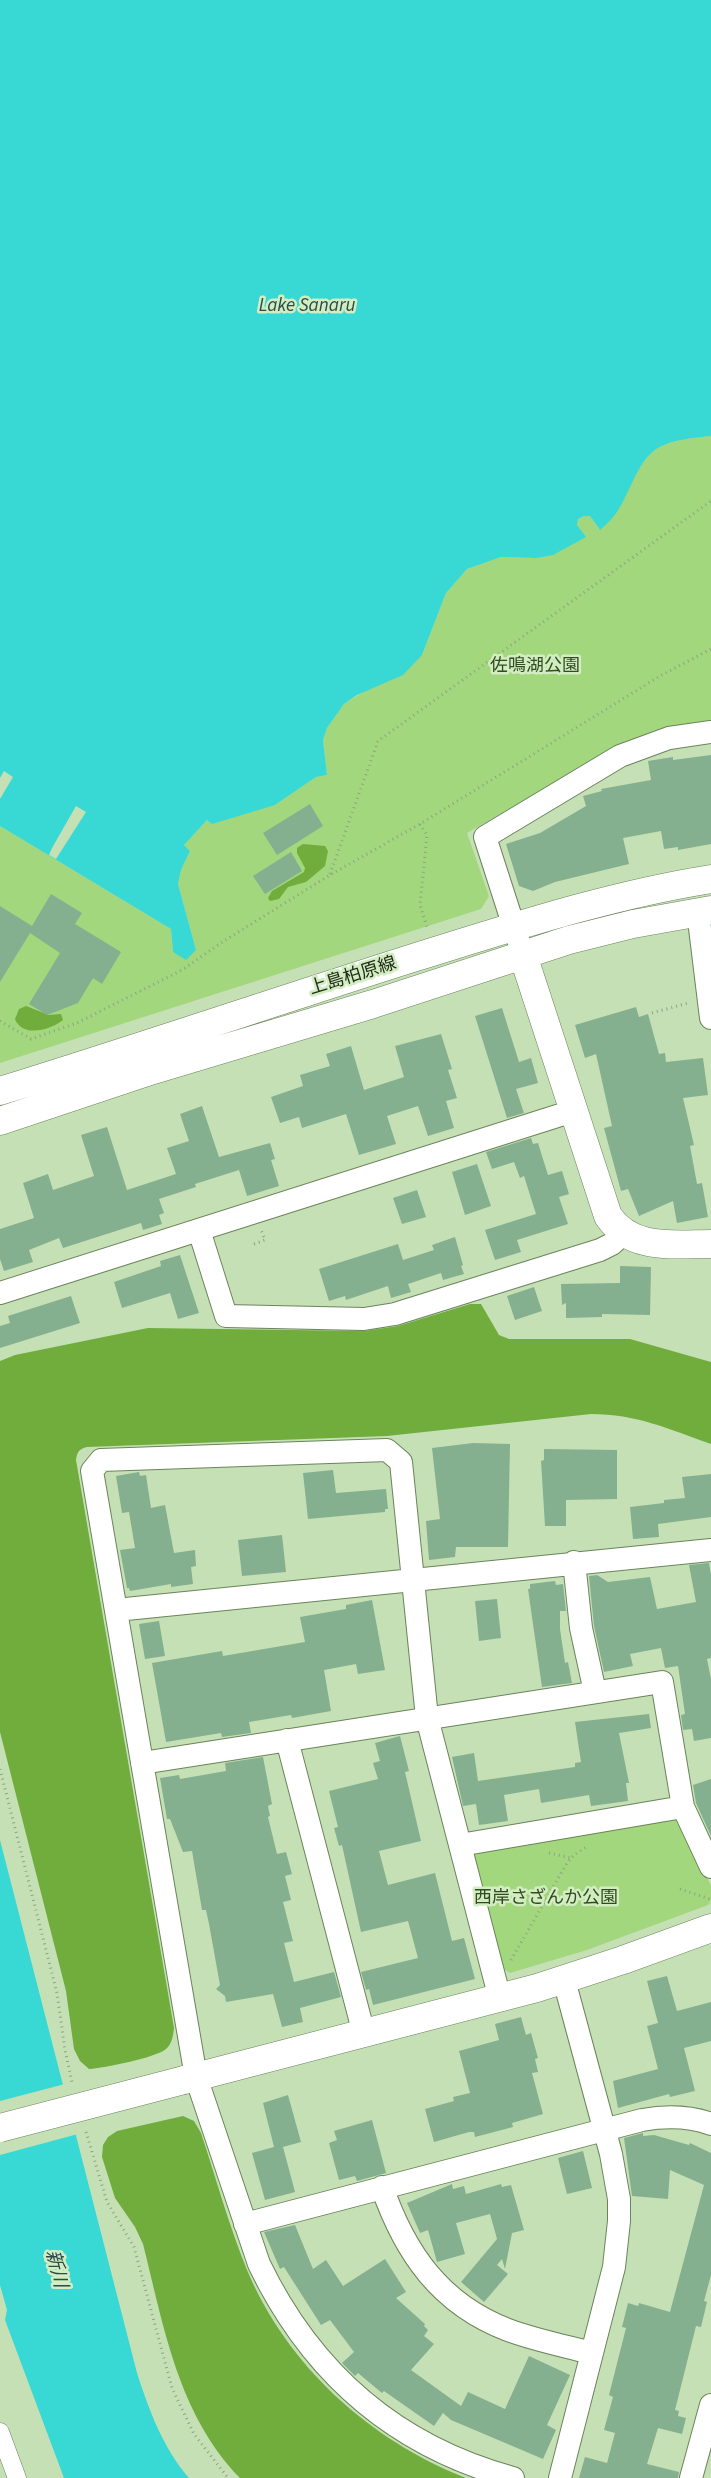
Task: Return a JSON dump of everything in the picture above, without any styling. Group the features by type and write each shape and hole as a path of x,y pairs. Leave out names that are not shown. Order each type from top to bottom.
{"street":[{"path":"711,732 669,738 620,756 485,837 603,1206 614,1225 633,1239 656,1244 711,1244"},
{"name":"上島柏原線","path":"0,1092 514,926 618,898 711,880"},
{"path":"705,911 710,1007"},
{"name":"上島柏原線","path":"0,1121 153,1070 285,1032 601,931 705,911"},
{"path":"0,1293 573,1111"},
{"path":"198,1230 226,1316 364,1319 411,1310 600,1250 612,1244 624,1233"},
{"path":"500,1998 428,1718 401,1462 387,1450 101,1460 92,1471 142,1763 190,2078 260,2264 288,2318 306,2343 347,2389 389,2422 422,2442 470,2465 513,2478"},
{"path":"116,1610 574,1562 711,1550"},
{"path":"574,1562 581,1628 594,1692"},
{"path":"142,1763 662,1682 683,1807 711,1867"},
{"path":"287,1740 364,2034"},
{"path":"460,1845 683,1807"},
{"path":"0,2128 564,1980 711,1928"},
{"path":"560,2478 614,2267 620,2222 616,2176 564,1980"},
{"path":"246,2224 382,2187 662,2117 683,2118 711,2124"},
{"path":"382,2187 392,2216 409,2249 432,2278 459,2303 507,2330 592,2353"},
{"path":"691,2478 710,2410"},
{"path":"0,2432 17,2478"}],"path":[{"path":"330,874 378,741 711,501"},
{"path":"0,1021 31,1039 77,1023 182,970 330,874 420,824 631,693 711,649"},
{"path":"420,824 426,835 420,905 429,932"},
{"path":"652,1013 710,1007"},
{"path":"254,1244 265,1240 263,1236"},
{"path":"0,1769 58,1993 65,2050 72,2082"},
{"path":"521,1943 567,1864 583,1848 593,1844"},
{"path":"680,1889 710,1899"},
{"path":"86,2132 107,2202 127,2232 134,2247 172,2388 194,2434 228,2478"}],"green space":[{"name":"佐鳴湖公園","path":"711,436 711,723 608,752 467,833 489,896 481,909 0,1063 0,826 171,929 173,952 196,950 178,884 181,870 190,851 184,845 207,820 275,805 316,777 327,775 323,740 327,728 344,704 422,655 446,593 467,569 501,557 536,558 585,537 577,525 578,519 590,516 599,529 616,510 636,474 650,454 658,448 684,439"},
{"path":"303,844 325,846 328,851 325,866 306,882 288,887 279,899 270,901 268,898 272,891 304,872 305,868 297,853 297,848"},
{"path":"26,1006 49,1015 61,1014 63,1020 44,1029 24,1029 15,1019 19,1009"},
{"path":"470,1304 481,1304 499,1335 509,1339 630,1339 711,1362 711,1444 638,1420 591,1414 387,1436 87,1447 78,1453 76,1460 174,2028 170,2045 160,2052 129,2062 89,2069 80,2061 74,2049 66,1991 0,1732 0,1361 15,1355 148,1328 364,1331 398,1326"},
{"name":"西岸さざんか公園","path":"668,1816 682,1824 711,1886 711,1901 708,1905 587,1950 510,1973 499,1966 471,1860 479,1848"},
{"path":"183,2116 194,2121 201,2133 240,2253 264,2305 285,2338 309,2368 336,2396 365,2421 397,2443 431,2462 466,2478 240,2478 219,2453 202,2426 176,2368 158,2307 143,2244 135,2227 115,2198 102,2157 103,2145 108,2137 117,2131"}],"water":[{"name":"Lake Sanaru","path":"0,0 711,0 711,436 684,439 658,448 651,453 636,475 618,510 600,530 590,516 584,516 578,519 577,525 586,537 553,555 536,558 501,557 467,569 446,593 422,655 403,675 357,695 344,704 327,728 323,740 327,775 316,777 275,805 212,824 207,820 184,845 190,851 181,870 178,884 196,950 186,960 173,952 171,929 0,826"},
{"name":"新川","path":"0,1840 137,2373 152,2415 164,2441 189,2478 64,2478 5,2320 7,2310 0,2285"}],"pier":[{"path":"4,771 13,777 0,799 0,778"},
{"path":"76,806 86,812 56,859 49,855"},
{"path":"65,2084 78,2134 0,2155 0,2101"}],"building":[{"path":"711,755 711,844 678,850 678,847 664,849 661,831 623,838 629,864 555,882 533,891 519,886 506,844 540,833 586,806 583,796 602,791 601,789 651,780 648,761 673,757 673,760"},
{"path":"310,804 323,826 277,855 263,833"},
{"path":"291,852 302,871 265,894 253,876"},
{"path":"51,894 82,913 75,924 121,952 102,984 93,978 78,1003 47,1015 29,1004 60,953 30,933 0,982 0,906 32,926"},
{"path":"636,1007 639,1017 648,1014 659,1054 665,1053 666,1062 703,1058 708,1095 683,1098 694,1145 690,1146 697,1184 702,1183 708,1217 677,1223 673,1201 639,1216 628,1189 621,1191 604,1128 612,1126 596,1054 585,1058 575,1025"},
{"path":"502,1008 519,1062 531,1058 538,1083 516,1089 524,1113 507,1118 475,1016"},
{"path":"441,1034 452,1069 448,1070 457,1098 446,1101 454,1128 428,1136 418,1106 387,1116 396,1144 359,1155 346,1114 302,1128 299,1117 280,1123 271,1097 303,1086 300,1075 330,1066 326,1054 351,1046 364,1090 404,1077 395,1046"},
{"path":"202,1106 219,1157 270,1143 275,1159 271,1160 279,1186 247,1196 239,1170 195,1184 196,1187 159,1199 164,1213 159,1215 162,1224 143,1230 141,1223 63,1248 59,1238 29,1250 33,1262 4,1271 0,1259 0,1229 34,1218 23,1183 48,1174 53,1190 94,1176 81,1135 107,1127 127,1190 176,1174 167,1148 189,1141 180,1114"},
{"path":"531,1138 533,1144 538,1143 548,1175 562,1171 569,1194 559,1197 568,1224 517,1240 521,1252 495,1260 485,1230 536,1214 524,1176 520,1178 514,1162 492,1169 486,1152"},
{"path":"477,1164 491,1206 465,1215 452,1172"},
{"path":"417,1190 426,1217 402,1224 393,1198"},
{"path":"455,1237 464,1274 443,1280 441,1273 408,1284 411,1292 391,1298 388,1286 346,1300 345,1296 329,1301 319,1269 398,1244 403,1260 434,1250 432,1245"},
{"path":"180,1255 199,1313 178,1319 170,1293 122,1308 114,1282 161,1266 160,1261"},
{"path":"620,1266 651,1267 650,1315 602,1314 602,1317 566,1318 566,1303 562,1305 561,1284 620,1283"},
{"path":"534,1287 542,1311 515,1320 507,1296"},
{"path":"71,1296 80,1323 0,1348 0,1326 10,1323 8,1316"},
{"path":"473,1443 510,1444 508,1547 456,1547 455,1557 429,1560 426,1521 440,1519 432,1448"},
{"path":"544,1449 617,1450 617,1499 566,1500 566,1526 545,1526 541,1461 544,1460"},
{"path":"333,1470 336,1493 386,1489 388,1509 385,1509 385,1512 308,1519 303,1473"},
{"path":"139,1472 140,1476 146,1475 151,1508 165,1505 174,1553 195,1550 196,1566 191,1567 193,1584 171,1587 171,1584 130,1591 127,1588 120,1550 135,1548 129,1512 122,1513 116,1476"},
{"path":"711,1474 711,1517 658,1524 659,1537 633,1539 630,1507 664,1503 664,1500 685,1498 682,1477"},
{"path":"282,1535 286,1572 242,1576 238,1540"},
{"path":"709,1563 711,1575 711,1658 707,1659 711,1679 711,1738 694,1741 692,1729 683,1730 681,1715 685,1714 678,1666 665,1668 661,1648 630,1654 633,1666 604,1672 594,1626 589,1576 597,1575 608,1582 650,1577 657,1609 696,1602 689,1565"},
{"path":"555,1581 556,1585 563,1584 566,1611 560,1611 560,1629 565,1663 568,1662 572,1683 542,1687 528,1589 530,1589 530,1584"},
{"path":"497,1599 501,1638 479,1641 475,1601"},
{"path":"372,1600 385,1670 358,1674 356,1664 324,1670 331,1711 292,1718 291,1715 249,1722 251,1733 222,1737 221,1733 166,1742 152,1663 222,1651 223,1656 305,1642 300,1617 346,1609 346,1605"},
{"path":"159,1621 165,1656 145,1659 139,1624"},
{"path":"649,1714 651,1728 619,1733 629,1783 626,1783 628,1801 591,1806 589,1795 541,1803 539,1789 504,1795 508,1821 479,1825 476,1804 463,1806 452,1757 474,1753 478,1781 575,1767 575,1763 581,1762 575,1722"},
{"path":"400,1736 409,1771 405,1772 421,1841 379,1851 388,1885 435,1873 452,1941 464,1938 475,1979 373,2005 369,1989 366,1990 361,1972 418,1958 408,1921 361,1932 342,1845 339,1846 334,1828 338,1827 329,1791 378,1779 373,1763 380,1761 375,1743"},
{"path":"263,1757 272,1804 268,1806 270,1816 268,1817 277,1854 286,1852 292,1874 285,1876 291,1900 283,1902 293,1941 284,1943 294,1982 334,1972 341,1997 300,2008 303,2022 282,2027 273,1994 226,2002 225,1996 216,1989 220,1985 206,1910 202,1910 192,1851 183,1852 170,1819 167,1819 160,1778 179,1775 180,1779 226,1771 225,1763"},
{"path":"711,1779 711,1836 696,1803 693,1785"},
{"path":"667,1976 677,2011 711,2002 711,2041 684,2048 695,2091 670,2097 669,2094 618,2108 613,2081 658,2069 647,2026 658,2023 647,1981"},
{"path":"521,2017 526,2035 531,2033 538,2058 535,2059 538,2072 532,2073 543,2114 512,2123 513,2127 475,2137 474,2132 469,2132 434,2142 425,2109 454,2101 453,2097 470,2093 459,2051 499,2040 495,2024"},
{"path":"288,2095 301,2142 283,2147 295,2192 265,2200 252,2153 274,2147 263,2103"},
{"path":"372,2120 386,2173 357,2181 355,2176 339,2180 329,2143 337,2140 334,2131"},
{"path":"643,2133 643,2136 654,2135 689,2145 690,2143 711,2153 711,2275 704,2301 707,2302 701,2327 696,2326 675,2410 679,2411 678,2416 686,2418 682,2434 658,2428 647,2464 679,2472 678,2478 579,2478 585,2457 607,2463 615,2433 604,2430 613,2397 609,2395 626,2328 622,2327 628,2303 638,2306 639,2303 670,2312 704,2185 670,2170 668,2199 632,2196 624,2138"},
{"path":"583,2151 592,2188 567,2194 558,2158"},
{"path":"452,2184 453,2189 464,2186 466,2194 501,2184 502,2187 511,2185 524,2230 512,2233 505,2269 502,2259 497,2265 508,2274 484,2302 461,2282 497,2239 490,2214 456,2223 465,2254 437,2262 428,2230 420,2233 407,2203"},
{"path":"295,2225 313,2269 326,2260 343,2286 385,2259 406,2292 396,2298 425,2324 424,2326 428,2330 424,2336 434,2344 411,2370 461,2406 468,2392 505,2409 529,2356 570,2375 547,2425 556,2430 543,2459 451,2420 443,2413 434,2426 384,2391 382,2393 358,2373 355,2376 342,2363 354,2352 330,2320 321,2325 284,2267 280,2269 264,2232"}]}
